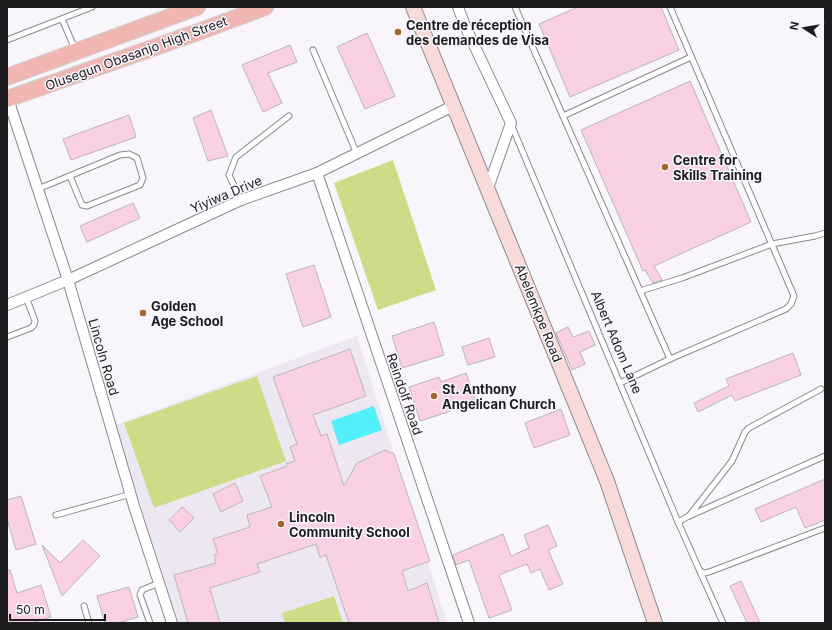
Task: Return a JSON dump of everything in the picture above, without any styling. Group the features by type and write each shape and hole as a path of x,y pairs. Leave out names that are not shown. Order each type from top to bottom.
{"main road":[{"name":"Olusegun Obasanjo High Street","path":"7,77 197,7"},
{"name":"Olusegun Obasanjo High Street","path":"7,99 265,7"}],"street":[{"name":"Abelemkpe Road","path":"413,7 607,481 655,623"},
{"name":"Albert Adom Lane","path":"458,7 465,26 511,123"},
{"name":"Lincoln Road","path":"7,99 68,280 131,494 172,623"},
{"name":"Yiyiwa Drive","path":"7,305 68,280 241,200 317,174 454,105"},
{"path":"488,188 511,123"},
{"name":"Reindolf Road","path":"317,174 469,623"}],"lane":[{"path":"7,40 92,7"},
{"path":"515,7 670,359"},
{"path":"620,383 670,359 786,309 791,304 794,296 670,7"},
{"path":"62,19 76,52"},
{"path":"313,50 357,154"},
{"path":"563,116 691,57"},
{"path":"241,200 230,175 236,157 289,116"},
{"name":"Albert Adom Lane","path":"511,123 678,522 723,623"},
{"path":"38,189 120,154 130,154 137,158 143,178 140,185 86,206 82,205 79,200 70,176"},
{"path":"640,291 682,278 772,244 825,233"},
{"path":"7,338 31,328 34,325 35,321 26,297"},
{"path":"689,516 732,461 745,432 749,428 821,389"},
{"path":"678,522 825,456"},
{"path":"56,515 131,494"},
{"path":"700,571 704,573 709,572 825,528"},
{"path":"150,623 140,592 159,583"},
{"path":"84,606 89,623"}],"shaded area":[{"name":"Lincoln Community School","path":"357,336 447,623 178,623 115,425"}],"green space":[{"path":"393,160 436,290 378,310 334,183"},
{"path":"257,376 286,461 154,508 124,423"},
{"path":"334,596 343,623 285,623 282,613"}],"water":[{"path":"374,406 382,430 339,445 331,421"}],"building":[{"path":"578,7 661,7 679,50 570,97 539,24"},
{"path":"367,33 395,96 365,109 337,47"},
{"path":"290,45 297,62 268,73 282,103 263,112 242,65"},
{"path":"690,81 751,222 654,266 662,280 653,283 645,270 643,271 581,130"},
{"path":"211,110 228,156 208,161 193,118"},
{"path":"129,115 136,137 71,160 63,139"},
{"path":"133,203 140,218 87,242 80,226"},
{"path":"314,265 331,317 303,327 286,274"},
{"path":"434,322 444,355 402,368 392,336"},
{"path":"568,327 573,337 589,331 595,345 580,352 585,364 572,370 556,333"},
{"path":"489,338 495,357 468,365 462,347"},
{"path":"350,349 366,396 313,415 321,436 327,434 344,486 357,463 385,450 394,454 430,561 402,571 408,591 427,583 439,623 349,623 326,555 320,557 316,544 257,564 260,572 210,588 220,623 188,623 174,575 216,563 214,555 218,554 213,539 250,527 247,515 272,507 260,476 287,466 286,464 295,461 290,447 297,444 273,377"},
{"path":"793,353 801,375 735,401 732,395 698,412 694,403 729,386 726,379"},
{"path":"466,373 475,399 450,407 451,411 420,421 409,387 439,377 441,382"},
{"path":"561,409 570,435 534,448 525,423"},
{"path":"825,479 825,520 805,528 796,507 761,522 755,509"},
{"path":"235,483 243,501 221,512 213,494"},
{"path":"21,496 36,544 16,550 7,519 7,500"},
{"path":"182,507 194,518 180,532 169,520"},
{"path":"548,525 557,546 548,550 563,584 549,590 540,569 531,573 527,564 499,575 512,610 489,618 469,560 456,565 453,555 503,534 511,556 529,548 524,535"},
{"path":"83,540 100,556 62,596 42,545 60,563"},
{"path":"7,570 10,570 17,593 41,585 51,617 32,623 7,623"},
{"path":"741,581 760,623 747,623 730,586"},
{"path":"129,587 138,617 118,623 105,623 97,596"}],"place":[{"name":"Centre de réception des demandes de Visa","path":"398,32"},
{"name":"Centre for Skills Training","path":"665,167"},
{"name":"Golden Age School","path":"143,313"},
{"name":"St. Anthony Angelican Church","path":"434,396"},
{"name":"Lincoln Community School","path":"281,524"}]}
